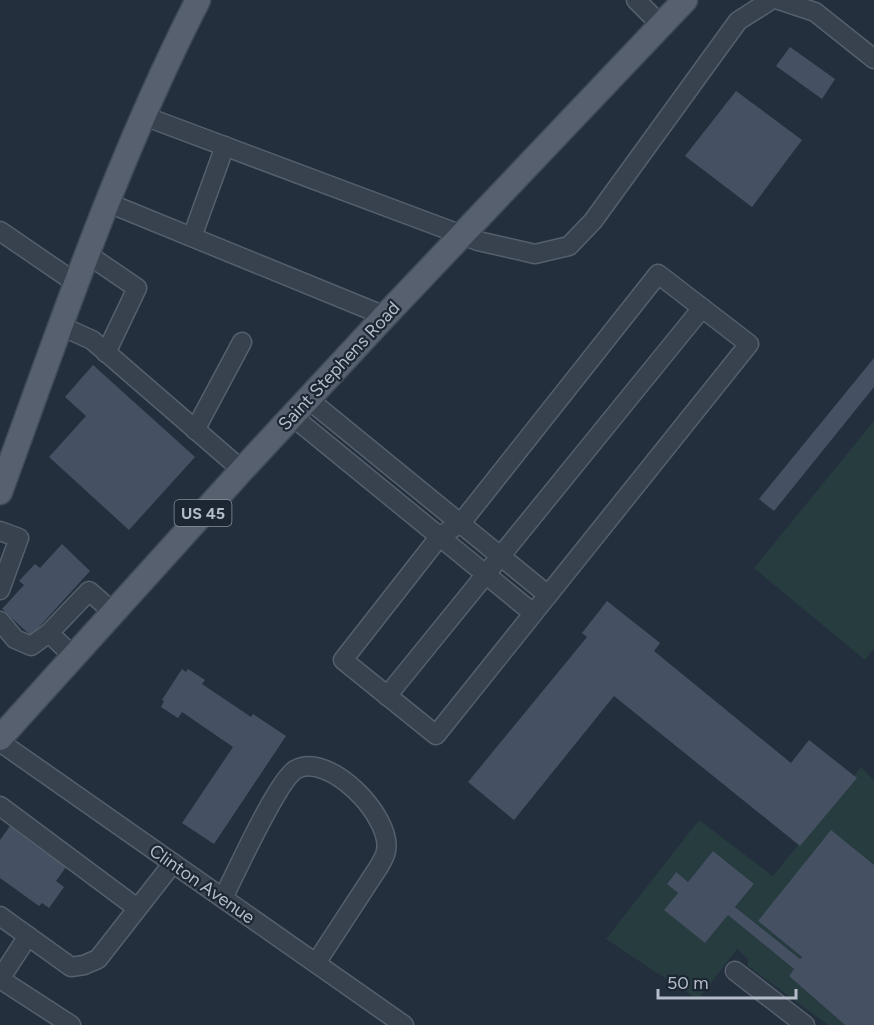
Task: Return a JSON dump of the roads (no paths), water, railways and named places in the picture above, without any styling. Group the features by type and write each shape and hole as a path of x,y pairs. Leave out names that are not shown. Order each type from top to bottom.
{"main road":[{"path":"0,492 106,202 173,48 198,0"},
{"name":"Saint Stephens Road","path":"0,740 73,656 300,407 686,0"}],"street":[{"path":"636,0 662,26"},
{"path":"144,116 478,241 536,254 569,246 593,221 738,21 771,0"},
{"path":"779,0 815,12 874,59"},
{"path":"192,237 225,146"},
{"path":"106,202 385,316"},
{"path":"0,231 76,282"},
{"path":"87,254 138,288 106,353"},
{"path":"658,274 748,344 436,735 343,660 440,536 461,523 658,274"},
{"path":"387,696 702,308"},
{"path":"61,326 92,340 242,470"},
{"path":"195,430 242,342"},
{"path":"300,407 376,454 548,595"},
{"path":"300,407 362,473 533,613"},
{"path":"362,473 376,454"},
{"path":"0,531 18,538 0,590"},
{"path":"0,621 15,639 31,646 49,633 89,591 113,612"},
{"path":"49,633 73,656"},
{"name":"Clinton Avenue","path":"0,740 404,1025"},
{"path":"223,898 279,789 295,771 308,766 321,767 354,788 374,812 386,841 386,851 378,868 315,963"},
{"path":"1,810 137,908"},
{"path":"0,916 71,966 84,965 98,959 173,863"},
{"path":"28,936 0,979 71,1025"},
{"path":"735,972 805,1025"}]}
